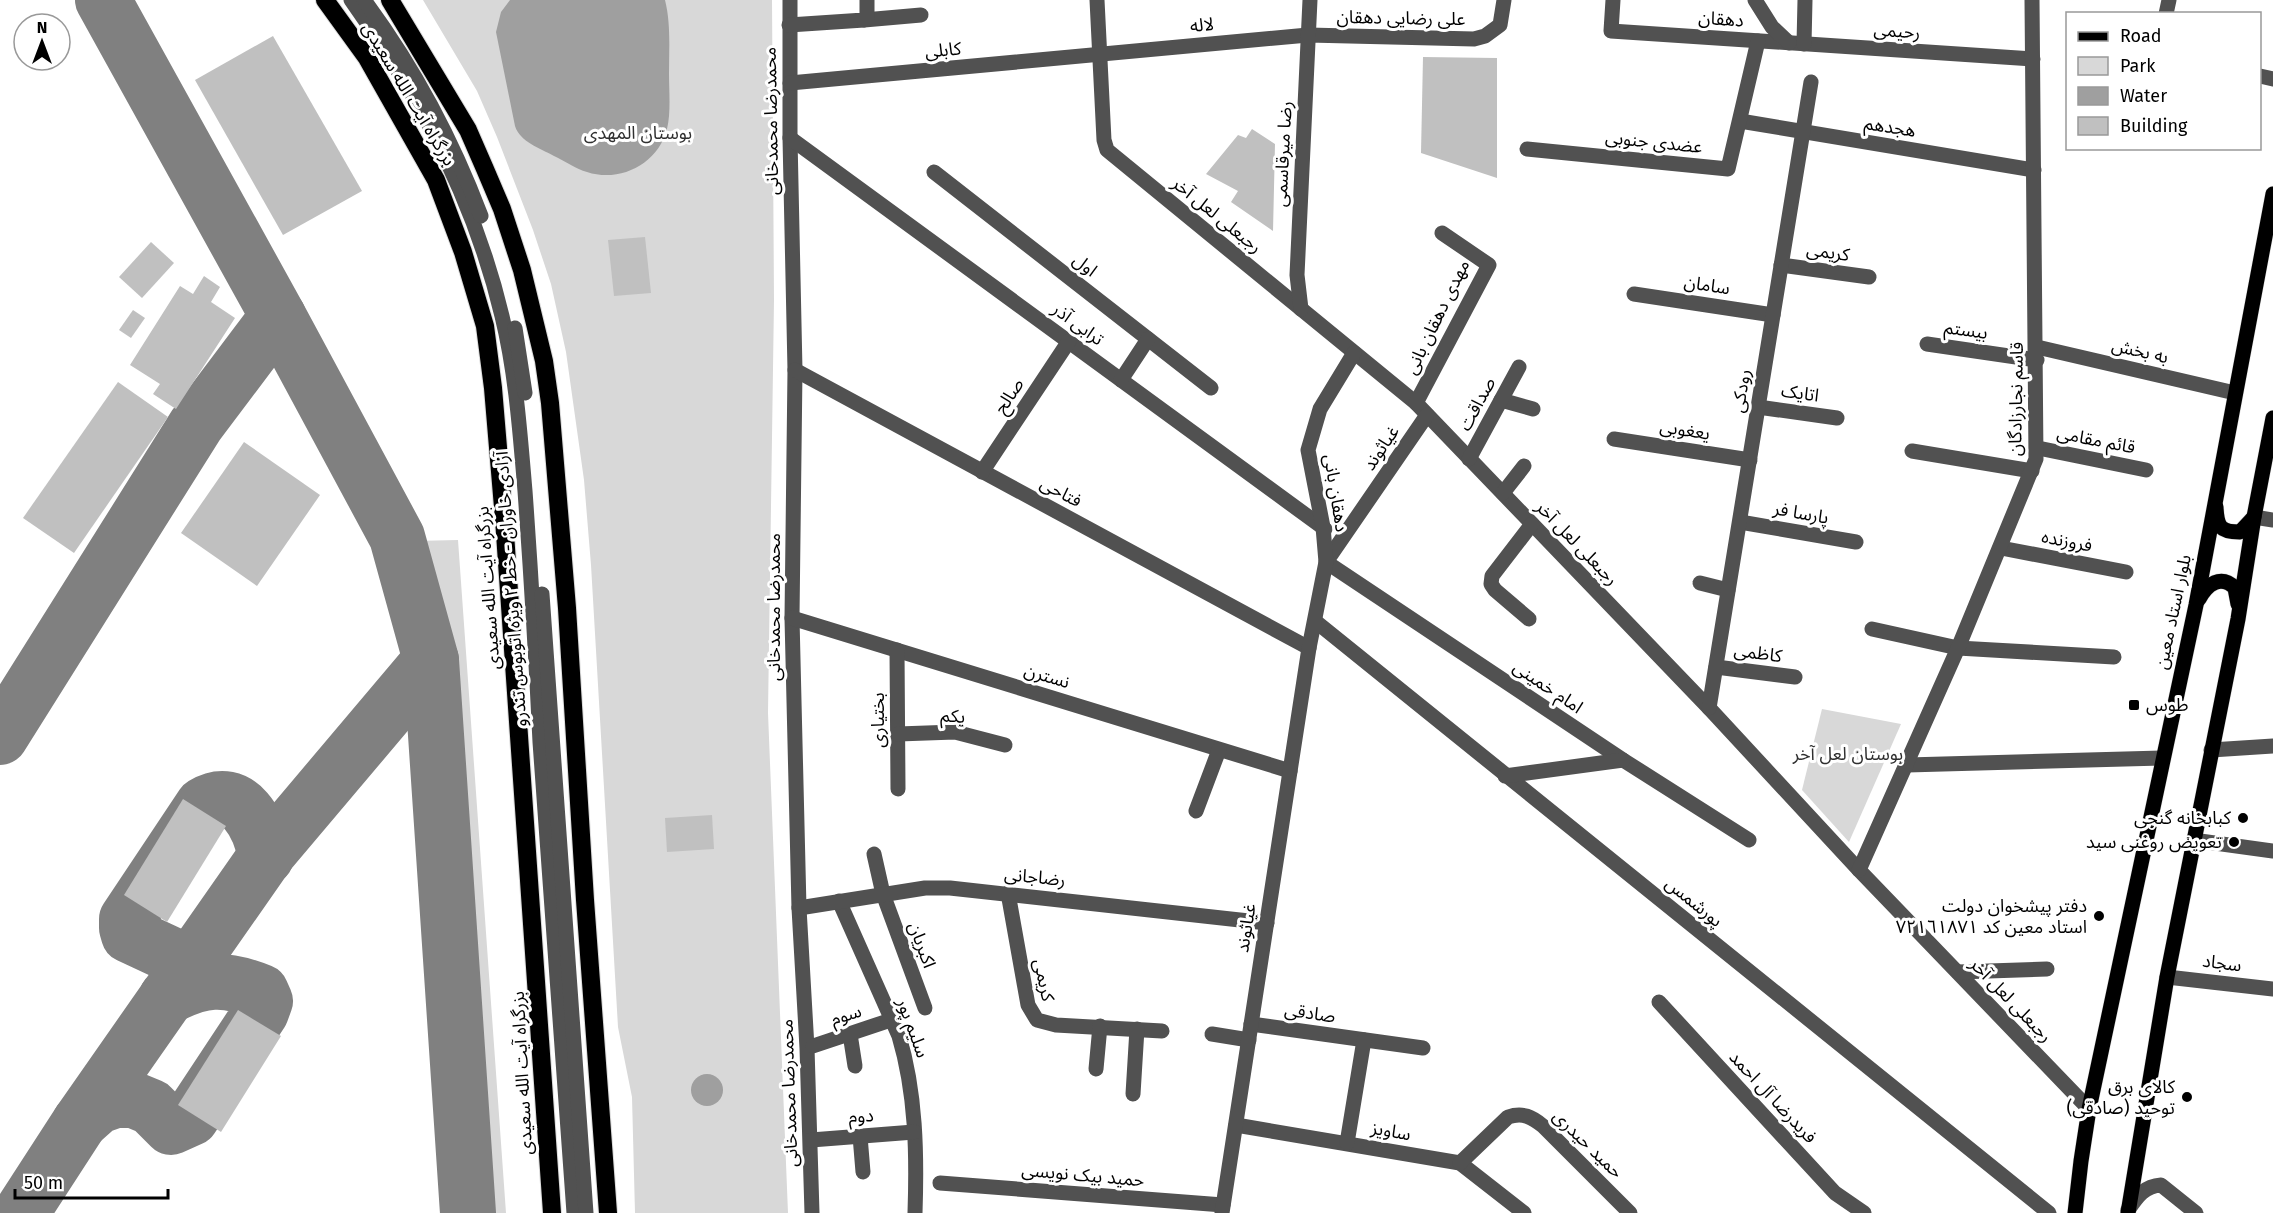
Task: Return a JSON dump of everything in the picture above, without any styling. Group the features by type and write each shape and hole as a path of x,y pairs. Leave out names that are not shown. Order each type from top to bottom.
{"highway":[{"name":"بزرگراه آیت الله سعیدی","path":"325,0 367,58 436,180 463,252 484,326 493,388 504,519 552,1213"},
{"name":"بزرگراه آیت الله سعیدی","path":"390,0 468,130 485,169 502,209 522,270 544,361 550,403 567,608 585,900 609,1209"}],"main road":[{"name":"بلوار استاد معین","path":"2075,1213 2080,1161 2089,1109 2196,605 2273,194"},
{"path":"2128,1212 2167,976 2238,619 2273,418"},
{"path":"2215,498 2218,523 2222,529 2229,532 2240,532 2254,517"},
{"path":"2196,605 2208,585 2215,582 2228,582 2235,588 2238,619"}],"street":[{"name":"آزادی خاوران - خط ۲ ویژه اتوبوس تندرو","path":"351,0 386,49 442,150 488,263 503,317 522,453 574,1213"},
{"name":"آزادی خاوران - خط ۲ ویژه اتوبوس تندرو","path":"364,0 422,88 447,134 499,265 523,369 536,502 586,1213"},
{"name":"محمدرضا محمدخانی","path":"790,0 790,138 795,370 792,618 799,908 811,1140 812,1213"},
{"path":"864,20 867,18 867,0"},
{"name":"رجبعلی لعل آخر","path":"1097,0 1104,140 1107,150 1416,403 2089,1109"},
{"name":"رضا میرقاسمی","path":"1301,309 1297,275 1310,0"},
{"name":"علی رضایی دهقان","path":"1308,35 1474,39 1485,36 1500,25 1503,0"},
{"name":"دهقان","path":"1613,0 1611,31 1758,41"},
{"path":"1755,0 1772,27 1797,44 1805,0"},
{"name":"قاسم نجارزادگان","path":"1859,870 2001,548 2032,471 2038,448 2032,0"},
{"path":"789,25 921,15"},
{"name":"لاله","path":"1100,55 1308,35"},
{"path":"1740,122 1758,41"},
{"name":"رحیمی","path":"1758,41 2033,59"},
{"name":"کابلی","path":"790,83 1100,55"},
{"name":"رودکی","path":"1709,708 1811,82"},
{"name":"هجدهم","path":"1740,122 2034,170"},
{"name":"عضدی جنوبی","path":"1527,149 1728,169 1740,122"},
{"name":"ترابی آذر","path":"790,138 1342,541"},
{"name":"اول","path":"934,172 1211,388"},
{"name":"مهدی دهقان بانی","path":"1416,403 1489,265 1442,233"},
{"name":"کریمی","path":"1781,265 1869,277"},
{"name":"سامان","path":"1634,294 1773,315"},
{"path":"1121,380 1148,339"},
{"name":"صالح","path":"982,472 1069,341"},
{"name":"بیستم","path":"1927,344 2037,353"},
{"name":"دهقان بانی","path":"1309,648 1326,562 1323,527 1308,450 1320,409 1354,353"},
{"name":"به بخش","path":"2037,353 2235,393"},
{"name":"صداقت","path":"1469,459 1519,367"},
{"name":"فتاحی","path":"795,370 1309,648"},
{"path":"1501,400 1533,409"},
{"name":"اتایک","path":"1758,407 1837,418"},
{"name":"غیاثوند","path":"1326,562 1427,414"},
{"name":"یعغوبی","path":"1614,439 1749,460"},
{"name":"قائم مقامی","path":"2038,448 2146,470"},
{"path":"1912,450 2032,471"},
{"path":"1503,493 1524,466"},
{"path":"2254,517 2273,520"},
{"name":"پارسا فر","path":"1740,522 1856,542"},
{"path":"1529,619 1491,584 1492,576 1532,524"},
{"name":"فروزنده","path":"2001,548 2126,572"},
{"name":"امام خمینی","path":"1326,562 1623,760 1749,840"},
{"path":"1700,583 1728,590"},
{"name":"نسترن","path":"792,618 1290,771"},
{"name":"پورشمس","path":"1315,621 2049,1213"},
{"path":"1872,630 1958,648 2114,657"},
{"name":"غیاثوند","path":"1223,1209 1309,648"},
{"name":"بختیاری","path":"897,650 898,789"},
{"name":"کاظمی","path":"1716,666 1795,677"},
{"name":"یکم","path":"898,734 955,732 1005,745"},
{"path":"2211,750 2273,746"},
{"path":"1196,811 1219,750"},
{"path":"1907,765 2162,758"},
{"path":"1505,776 1623,760"},
{"path":"2193,840 2273,851"},
{"name":"اکبریان","path":"874,854 883,894 925,1008"},
{"name":"رضاجانی","path":"799,908 925,888 950,888 1267,923"},
{"name":"کریمی","path":"1008,893 1028,1005 1037,1020 1046,1024 1162,1031"},
{"name":"سلیم پور","path":"839,901 906,1059 914,1132 915,1213"},
{"path":"1958,972 2047,969"},
{"name":"سجاد","path":"2167,976 2273,989"},
{"name":"فریدرضا آل احمد","path":"1659,1002 1835,1192 1864,1213"},
{"name":"سوم","path":"813,1046 891,1020"},
{"path":"1096,1069 1100,1026"},
{"path":"1133,1094 1137,1029"},
{"name":"صادقی","path":"1212,1034 1250,1032 1364,1040 1423,1048"},
{"path":"850,1034 855,1066"},
{"path":"1347,1143 1364,1040"},
{"name":"حمید حیدری","path":"1460,1163 1509,1117 1516,1114 1525,1115 1543,1126 1630,1213"},
{"name":"ساویز","path":"1236,1125 1460,1163 1524,1213"},
{"name":"دوم","path":"811,1140 914,1132"},
{"path":"860,1136 863,1172"},
{"name":"حمید بیک نویسی","path":"940,1183 1223,1209"},
{"path":"2128,1212 2144,1190 2161,1185 2196,1213"}],"green space":[{"name":"بوستان المهدی","path":"423,0 772,0 774,300 768,713 788,1213 635,1213 632,1097 618,1027 591,565 584,480 566,352 551,284 497,137 477,91"},
{"path":"458,540 506,1213 478,1213 437,655 414,541"},
{"name":"بوستان لعل آخر","path":"1822,709 1901,724 1849,842 1802,790"}],"water":[{"path":"510,0 665,0 669,37 668,122 662,141 646,161 624,172 600,175 575,167 531,144 521,136 515,126 496,32 501,12"},
{"path":"707,1074 718,1079 723,1090 718,1101 707,1106 696,1101 691,1090 696,1079"}],"building":[{"path":"273,36 362,191 283,235 195,80"},
{"path":"1423,57 1497,58 1497,178 1421,153"},
{"path":"1252,129 1275,144 1273,231 1231,202 1238,191 1206,174 1238,135 1246,138"},
{"path":"645,237 651,293 614,296 608,240"},
{"path":"151,242 174,263 142,298 119,277"},
{"path":"204,276 220,287 211,302 235,318 176,409 153,394 160,384 130,365 180,286 193,294"},
{"path":"133,310 145,318 131,338 119,330"},
{"path":"118,382 168,417 74,553 23,518"},
{"path":"244,442 320,495 257,586 181,533"},
{"path":"183,799 226,826 167,922 124,895"},
{"path":"712,815 714,849 667,852 665,818"},
{"path":"238,1010 281,1036 221,1132 178,1105"}],"taxiway":[{"path":"0,737 196,425 278,316 103,0"},
{"path":"278,316 397,537 431,660 468,1213"},
{"path":"21,1213 80,1122 268,853 431,660"},
{"path":"177,983 178,968 174,956 129,935 127,919 203,805 216,800 228,799 238,804 253,821 266,857"},
{"path":"80,1122 98,1106 115,1100 134,1100 151,1107 171,1127 191,1118 261,1012 265,1001 261,992 224,982 203,983 167,997"}],"place":[{"name":"طوس","path":"2134,705"},
{"name":"کبابخانه گنجی","path":"2243,818"},
{"name":"تعویض روغنی سید","path":"2234,842"},
{"name":"دفتر پيشخوان دولت استاد معين كد ٧٢١٦١٨٧١","path":"2099,916"},
{"name":"کالای برق توحید (صادقی)","path":"2187,1097"}]}
